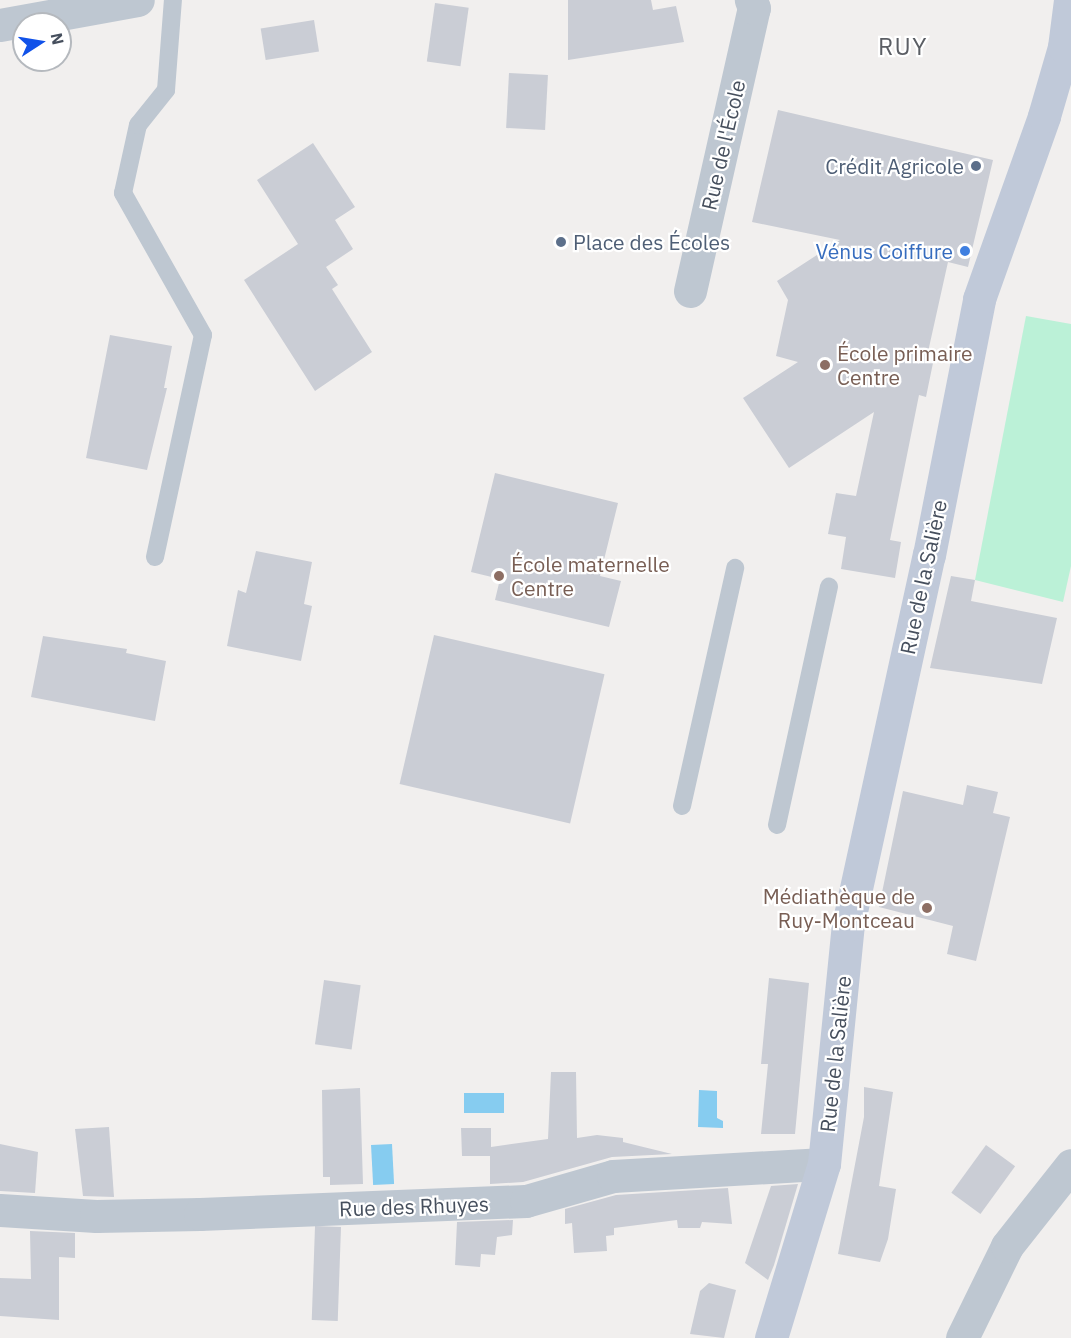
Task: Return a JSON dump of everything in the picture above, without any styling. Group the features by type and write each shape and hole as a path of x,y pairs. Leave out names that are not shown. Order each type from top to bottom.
{"main road":[{"name":"Rue de la Salière","path":"771,1338 824,1164 848,925 882,759 929,555 979,298 1044,116 1064,47 1070,0"}],"street":[{"path":"0,25 138,0"},
{"name":"Rue de l'École","path":"690,291 754,8 751,0"},
{"name":"Rue des Rhuyes","path":"0,1210 96,1216 526,1201 613,1176 824,1164"},
{"path":"962,1338 1007,1246 1071,1165"}],"lane":[{"path":"155,557 202,335 123,193 138,124 166,90 174,0"},
{"path":"682,806 735,568"},
{"path":"777,825 829,587"}],"green space":[{"path":"1026,316 1071,324 1071,566 1063,602 975,580"}],"water":[{"path":"699,1090 717,1091 717,1118 723,1121 723,1128 698,1127"},
{"path":"464,1093 504,1093 504,1113 464,1113"},
{"path":"392,1144 394,1184 373,1185 371,1145"}],"building":[{"path":"568,0 651,0 653,10 676,6 684,42 568,60"},
{"path":"435,3 469,8 460,66 427,61"},
{"path":"314,20 319,52 266,60 261,28"},
{"path":"509,73 548,75 545,130 506,128"},
{"path":"778,110 993,160 968,267 948,262 926,361 933,363 926,397 919,395 890,540 901,542 895,578 841,569 846,537 828,534 836,493 856,496 874,412 789,468 743,398 798,362 776,356 788,300 777,281 840,240 752,222"},
{"path":"313,143 355,207 335,220 353,249 326,267 338,285 332,289 372,352 315,391 244,280 298,244 257,180"},
{"path":"110,335 172,346 164,388 167,388 147,470 86,458"},
{"path":"495,473 618,503 600,576 621,581 609,627 495,600 500,579 471,572"},
{"path":"256,551 312,562 304,604 312,606 301,661 227,646 238,590 246,593"},
{"path":"951,576 975,580 971,601 1057,618 1042,684 930,668"},
{"path":"434,635 605,674 570,823 400,784"},
{"path":"43,636 127,649 126,653 166,661 155,721 31,697"},
{"path":"967,785 998,792 993,813 1010,817 976,961 947,954 953,926 879,907 903,791 963,805"},
{"path":"769,978 809,983 795,1134 761,1134 768,1064 761,1064"},
{"path":"324,980 361,985 352,1050 315,1044"},
{"path":"551,1072 576,1072 577,1138 597,1135 623,1138 623,1142 672,1154 612,1157 523,1182 490,1184 490,1156 462,1156 461,1128 491,1128 491,1147 548,1139"},
{"path":"864,1087 893,1092 879,1186 896,1189 888,1239 880,1262 838,1254 864,1117"},
{"path":"360,1088 363,1184 330,1185 330,1177 323,1177 322,1090"},
{"path":"109,1127 114,1197 83,1196 75,1129"},
{"path":"0,1144 38,1152 35,1193 0,1191"},
{"path":"986,1145 1015,1166 980,1214 951,1193"},
{"path":"798,1184 768,1280 745,1263 771,1186"},
{"path":"728,1188 732,1224 702,1222 700,1228 678,1228 677,1220 614,1228 614,1235 606,1236 607,1251 574,1253 572,1223 565,1224 565,1209 616,1195"},
{"path":"513,1220 512,1235 497,1237 495,1255 481,1254 480,1267 455,1265 457,1222"},
{"path":"315,1226 341,1227 338,1321 312,1320"},
{"path":"30,1231 75,1233 75,1258 59,1257 59,1320 0,1316 0,1278 31,1279"},
{"path":"709,1283 736,1290 724,1338 690,1334 700,1291"}],"place":[{"name":"Crédit Agricole","path":"976,166"},
{"name":"Place des Écoles","path":"561,242"},
{"name":"Vénus Coiffure","path":"965,251"},
{"name":"École primaire Centre","path":"825,365"},
{"name":"École maternelle Centre","path":"499,576"},
{"name":"Médiathèque de Ruy-Montceau","path":"927,908"}],"district":[{"name":"RUY","path":"903,47"}]}
